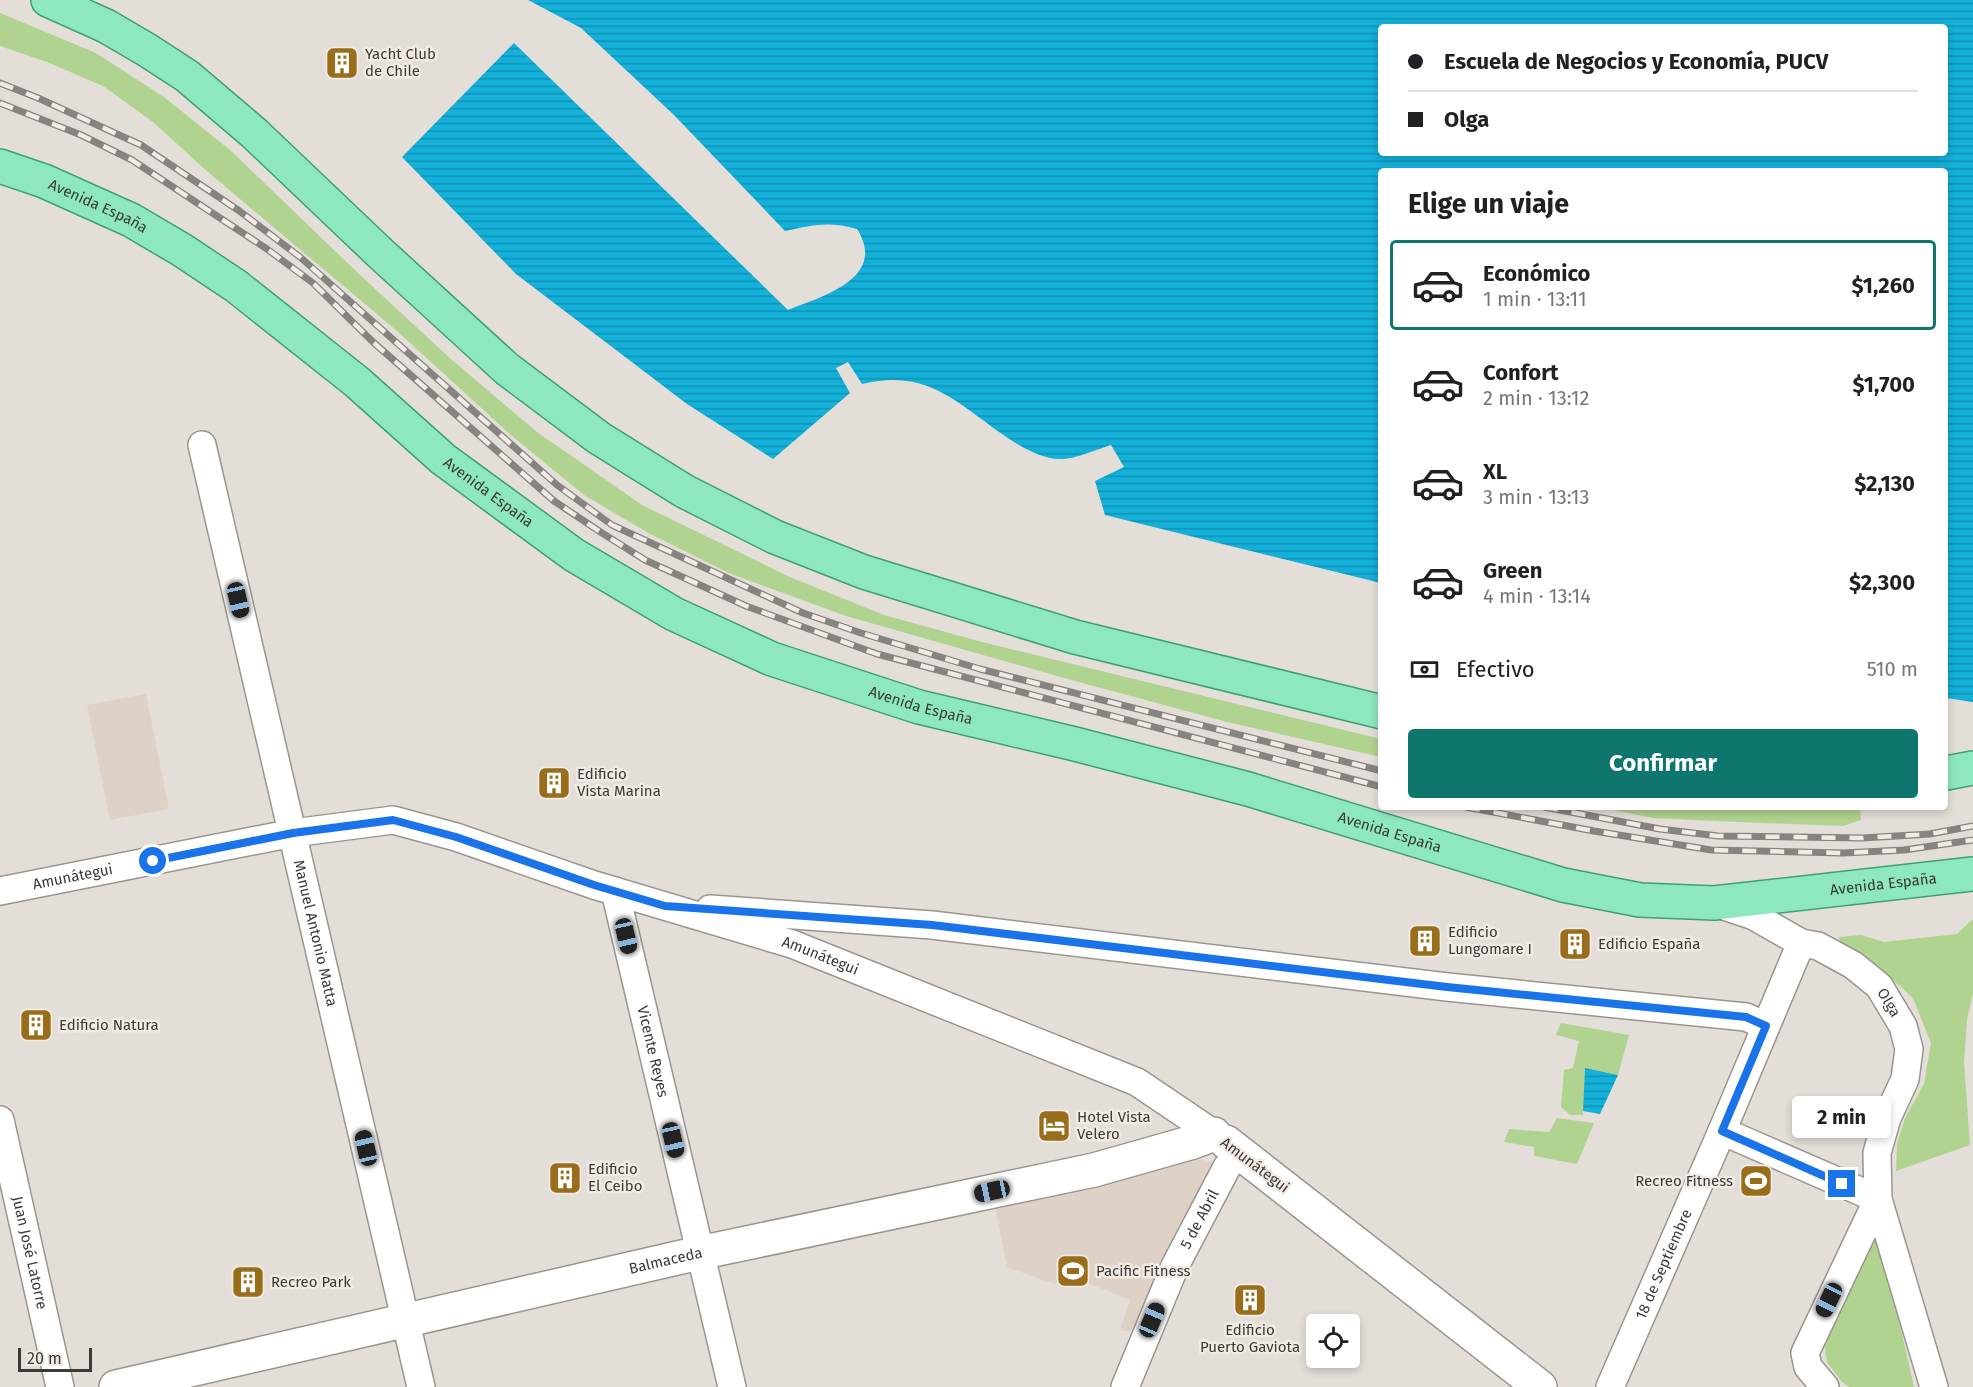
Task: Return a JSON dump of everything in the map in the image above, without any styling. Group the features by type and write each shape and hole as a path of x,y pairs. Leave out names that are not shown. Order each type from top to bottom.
{"main road":[{"path":"48,0 106,26 187,76 254,133 507,369 599,438 693,496 775,537 864,572 1075,637 1378,711"},
{"name":"Avenida España","path":"0,166 130,219 182,250 236,286 302,337 357,382 443,459 574,555 674,614 772,659 919,707 1075,744 1248,789 1563,885 1640,900 1714,903 1973,874"},
{"path":"1948,773 1973,768"}],"street":[{"name":"Manuel Antonio Matta","path":"202,445 421,1387"},
{"name":"Amunátegui","path":"0,891 293,833 393,820 456,837 615,891 792,944 1137,1082 1226,1142 1540,1387"},
{"name":"Vicente Reyes","path":"615,891 732,1387"},
{"name":"Olga","path":"1714,903 1754,916 1801,943 1818,946 1852,965 1879,986 1903,1026 1909,1049 1905,1079 1887,1118 1877,1153 1878,1199 1934,1387"},
{"path":"665,906 932,925 1447,987 1746,1017 1766,1026"},
{"name":"18 de Septiembre","path":"1610,1387 1801,943"},
{"name":"Juan José Latorre","path":"0,1120 60,1387"},
{"path":"1722,1131 1878,1199 1805,1353 1808,1367 1825,1387"},
{"name":"Balmaceda","path":"116,1387 699,1253 1094,1170 1183,1145 1226,1142"},
{"name":"5 de Abril","path":"1125,1387 1175,1266 1227,1167 1226,1142"}],"shaded area":[{"path":"146,694 169,809 110,820 87,705"},
{"path":"1177,1152 1214,1163 1141,1333 1120,1330 1130,1300 1070,1276 1054,1284 1007,1267 992,1191"}],"green space":[{"path":"0,13 96,53 164,97 230,150 452,360 537,432 642,505 792,578 884,615 982,642 1378,738 1378,756 1227,722 846,616 731,574 650,534 584,495 512,436 397,331 208,172 153,122 103,86 47,62 0,46"},
{"path":"1613,810 1860,810 1861,820 1843,826 1653,818"},
{"path":"1973,919 1973,993 1967,1020 1964,1062 1970,1145 1896,1171 1897,1144 1905,1118 1924,1084 1931,1043 1913,998 1899,985 1845,950 1838,937 1861,935 1884,942 1957,934"},
{"path":"1561,1023 1629,1035 1618,1075 1585,1068 1583,1115 1570,1115 1561,1107 1564,1070 1573,1068 1579,1041 1556,1035"},
{"path":"1557,1118 1594,1123 1577,1164 1534,1156 1534,1147 1504,1142 1509,1129 1549,1132"},
{"path":"1870,1233 1881,1241 1914,1387 1849,1387 1842,1382 1827,1362 1824,1341"}],"water":[{"path":"528,0 1973,0 1973,702 1948,698 1948,168 1378,168 1378,582 1105,515 1095,481 1124,467 1111,445 1067,459 1045,457 1019,445 964,406 929,386 909,381 887,380 862,384 848,362 836,368 850,393 773,459 687,404 516,274 402,157 514,43 788,310 833,291 847,283 858,272 864,260 864,246 857,229 838,225 821,225 785,231 674,115 581,28"},
{"path":"1585,1068 1618,1075 1600,1114 1583,1111"}],"railway":[{"path":"0,83 141,145 238,210 300,257 557,485 612,525 803,613 861,633 980,669 1378,770"},
{"path":"0,103 81,135 132,160 267,249 313,283 373,342 554,501 645,560 746,606 877,654 1378,786"},
{"path":"1482,810 1711,850 1843,853 1904,850 1973,840"},
{"path":"1560,810 1660,829 1718,836 1862,838 1930,834 1973,826"}],"place":[{"name":"Yacht Club de Chile","path":"342,63"},
{"name":"Edificio Vista Marina","path":"554,783"},
{"name":"Edificio Lungomare I","path":"1425,941"},
{"name":"Edificio España","path":"1575,944"},
{"name":"Edificio Natura","path":"36,1025"},
{"name":"Hotel Vista Velero","path":"1054,1126"},
{"name":"Edificio El Ceibo","path":"565,1178"},
{"name":"Recreo Fitness","path":"1756,1181"},
{"name":"Pacific Fitness","path":"1073,1271"},
{"name":"Recreo Park","path":"248,1282"},
{"name":"Edificio Puerto Gaviota","path":"1250,1300"}],"route":[{"path":"153,861 293,833 393,820 456,837 594,885 665,906 932,925 1447,987 1746,1017 1766,1026 1722,1131 1842,1184"}]}
